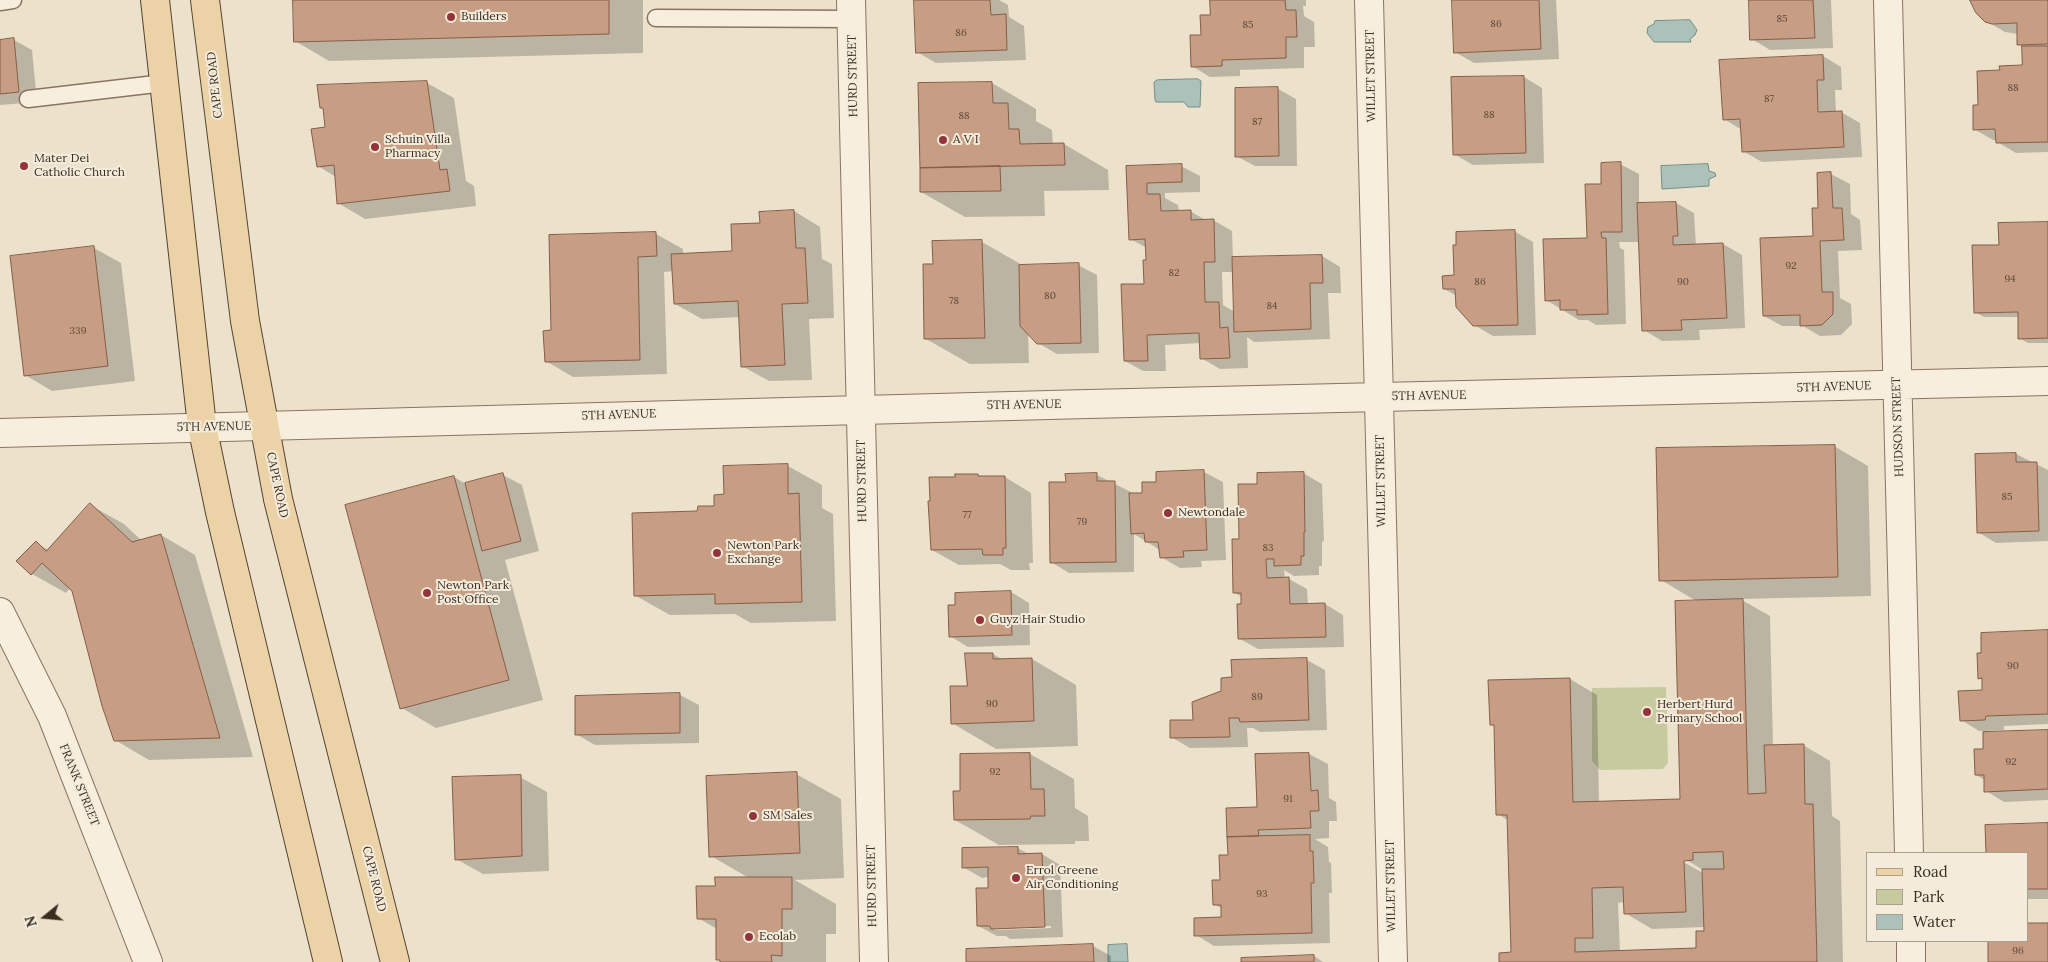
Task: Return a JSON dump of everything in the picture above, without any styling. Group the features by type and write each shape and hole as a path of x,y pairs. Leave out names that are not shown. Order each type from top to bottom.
{"main road":[{"path":"155,0 202,426 220,512 328,962"},
{"name":"CAPE ROAD","path":"205,0 245,321 278,498 395,962"}],"street":[{"name":"WILLET STREET","path":"1369,0 1393,962"},
{"name":"HUDSON STREET","path":"1888,0 1908,852"},
{"name":"HURD STREET","path":"851,9 874,962"},
{"name":"5TH AVENUE","path":"0,433 861,408 2048,381"},
{"name":"FRANK STREET","path":"0,612 52,716 148,962"},
{"path":"1910,942 1911,962"}],"lane":[{"path":"0,2 13,0"},
{"path":"656,18 851,9"},
{"path":"28,99 164,83"}],"green space":[{"path":"1666,687 1668,763 1663,769 1600,770 1592,761 1592,688"}],"water":[{"path":"1690,20 1697,30 1690,39 1691,42 1654,42 1647,33 1648,27 1654,24 1655,21"},
{"path":"1198,79 1201,81 1200,107 1188,107 1184,102 1156,102 1154,82 1157,80"},
{"path":"1708,164 1709,171 1715,173 1716,176 1709,179 1709,186 1662,189 1661,166"},
{"path":"1127,944 1128,962 1108,962 1108,945"}],"building":[{"name":"Builders","path":"293,0 609,0 609,34 294,42"},
{"path":"914,0 990,0 991,15 1006,14 1007,50 916,53"},
{"path":"1210,0 1285,0 1286,10 1296,10 1297,37 1286,37 1286,58 1222,60 1222,66 1191,67 1190,35 1201,35 1200,15 1210,15"},
{"path":"1452,0 1539,0 1541,49 1454,53"},
{"path":"1749,0 1813,0 1815,38 1750,40"},
{"path":"1970,0 2048,0 2048,44 2017,45 2017,23 1992,24 1985,22 1976,13"},
{"path":"14,38 19,92 0,94 0,40"},
{"path":"2022,46 2048,46 2048,142 1996,143 1995,129 1973,130 1973,105 1978,105 1977,71 2000,70 1999,66 2022,65"},
{"path":"1823,55 1824,80 1817,80 1818,112 1842,111 1844,147 1742,152 1740,119 1723,120 1719,60"},
{"path":"1524,76 1526,153 1453,155 1451,77"},
{"name":"Schuin Villa Pharmacy","path":"427,81 440,170 447,169 450,191 337,204 334,165 317,167 311,129 325,127 323,108 320,108 317,85"},
{"path":"992,82 993,103 1008,103 1009,129 1019,129 1020,144 1064,143 1065,165 920,168 918,83"},
{"path":"1278,87 1279,156 1235,157 1235,88"},
{"path":"1621,162 1622,232 1601,232 1602,238 1606,238 1608,314 1577,315 1577,310 1560,310 1560,300 1545,301 1543,239 1587,238 1585,184 1601,184 1601,163"},
{"path":"1182,164 1182,182 1147,183 1147,194 1160,194 1161,211 1191,210 1191,220 1214,219 1215,262 1204,262 1205,302 1219,302 1220,328 1228,327 1230,358 1200,359 1199,333 1147,335 1148,361 1124,361 1121,284 1144,284 1143,260 1146,260 1145,239 1129,240 1126,166"},
{"path":"1000,166 1001,191 920,192 920,168"},
{"path":"1831,172 1833,208 1842,208 1844,240 1820,241 1822,292 1833,292 1833,314 1822,325 1800,326 1800,315 1763,316 1760,238 1813,236 1812,208 1818,208 1817,173"},
{"path":"1676,202 1678,236 1673,236 1673,245 1723,243 1727,318 1681,320 1682,330 1642,331 1637,203"},
{"path":"794,210 796,248 805,248 808,303 782,304 785,365 741,367 738,301 674,304 671,254 732,251 731,224 760,223 759,212"},
{"path":"2048,222 2048,338 2018,339 2018,312 1974,313 1972,245 1999,245 1998,223"},
{"path":"1515,230 1518,325 1473,326 1456,307 1455,289 1443,289 1442,276 1454,275 1453,245 1456,245 1456,232"},
{"path":"656,232 657,256 638,257 640,360 545,362 543,331 551,330 549,235"},
{"path":"982,240 985,338 924,339 923,264 933,264 932,241"},
{"path":"94,246 108,366 24,376 10,256"},
{"path":"1322,255 1323,283 1310,283 1311,329 1234,332 1232,257"},
{"path":"1079,263 1081,343 1037,344 1020,326 1019,265"},
{"path":"1835,445 1838,577 1659,581 1656,448"},
{"path":"2016,453 2016,462 2037,462 2039,531 1977,533 1975,454"},
{"name":"Newton Park Exchange","path":"788,464 788,494 799,493 802,602 715,604 715,594 634,596 632,513 697,511 698,506 714,506 714,495 724,494 723,466"},
{"name":"Newtondale","path":"1204,470 1207,550 1183,551 1184,557 1160,558 1158,542 1145,542 1144,533 1131,534 1129,493 1142,493 1142,482 1156,482 1156,472"},
{"path":"1304,472 1305,532 1304,556 1301,556 1301,565 1274,566 1274,559 1266,559 1267,578 1289,577 1290,604 1325,603 1326,637 1238,639 1237,604 1241,604 1241,593 1233,593 1232,539 1239,539 1238,484 1257,484 1257,473"},
{"path":"503,473 521,541 482,551 465,483"},
{"path":"1097,473 1097,481 1115,481 1116,562 1050,563 1049,482 1066,482 1065,474"},
{"path":"955,474 1005,476 1006,548 1003,548 1003,555 983,555 982,549 931,550 928,501 930,501 929,477 955,477"},
{"name":"Newton Park Post Office","path":"454,476 509,680 400,709 345,505"},
{"path":"90,503 132,542 161,534 220,738 114,741 102,706 72,591 42,563 31,575 16,561 36,541 46,551"},
{"name":"Guyz Hair Studio","path":"1011,591 1012,635 949,637 948,605 955,605 955,593"},
{"path":"1743,599 1748,794 1766,793 1764,745 1804,744 1805,804 1813,804 1817,962 1499,962 1499,953 1511,952 1507,815 1496,815 1494,725 1490,725 1488,680 1570,678 1573,802 1680,799 1675,601","holes":["1723,852 1724,869 1702,869 1704,931 1696,931 1696,948 1575,952 1575,938 1593,938 1592,888 1623,887 1624,914 1686,912 1684,861 1693,860 1693,853"]},
{"path":"2048,630 2048,714 1986,716 1985,720 1960,721 1958,691 1982,690 1982,678 1978,679 1977,653 1981,653 1981,633"},
{"path":"965,653 993,653 993,659 1032,658 1034,721 951,724 950,686 967,686"},
{"path":"1307,658 1309,720 1240,722 1239,718 1229,718 1230,737 1170,738 1170,720 1193,720 1192,702 1221,691 1221,678 1232,677 1231,660"},
{"path":"680,693 680,733 575,735 575,696"},
{"path":"2048,730 2048,789 1984,792 1984,775 1975,775 1974,749 1983,749 1983,732"},
{"path":"1030,753 1031,789 1044,789 1045,816 1031,816 1030,819 954,820 953,791 960,791 960,754"},
{"path":"1309,753 1311,791 1318,790 1319,811 1310,811 1311,828 1258,830 1259,836 1227,837 1226,808 1257,807 1255,754"},
{"name":"SM Sales","path":"797,772 800,853 709,857 706,776"},
{"path":"521,775 522,856 455,860 452,777"},
{"path":"2048,823 2048,889 2028,889 2028,852 1986,852 1985,825"},
{"path":"1310,835 1310,851 1313,851 1314,883 1311,883 1312,933 1194,936 1194,918 1221,917 1221,905 1213,905 1212,880 1220,880 1219,855 1228,855 1227,837"},
{"name":"Errol Greene Air Conditioning","path":"1018,847 1018,854 1042,853 1045,927 991,929 990,926 977,926 976,888 988,888 988,867 962,868 962,848"},
{"name":"Ecolab","path":"715,877 792,877 792,909 782,909 782,956 771,955 772,962 720,962 720,960 716,960 716,919 697,919 696,886 715,886"},
{"path":"2028,923 2048,923 2048,962 1988,962 1988,942 2028,942"},
{"path":"1093,944 1094,962 966,962 966,949"},
{"path":"1314,955 1314,962 1241,962 1241,958"}],"place":[{"name":"Builders","path":"451,17"},
{"name":"A V I","path":"943,140"},
{"name":"Schuin Villa Pharmacy","path":"375,147"},
{"name":"Mater Dei Catholic Church","path":"24,166"},
{"name":"Newtondale","path":"1168,513"},
{"name":"Newton Park Exchange","path":"717,553"},
{"name":"Newton Park Post Office","path":"427,593"},
{"name":"Guyz Hair Studio","path":"980,620"},
{"name":"Herbert Hurd Primary School","path":"1647,712"},
{"name":"SM Sales","path":"753,816"},
{"name":"Errol Greene Air Conditioning","path":"1016,878"},
{"name":"Ecolab","path":"749,937"}]}
